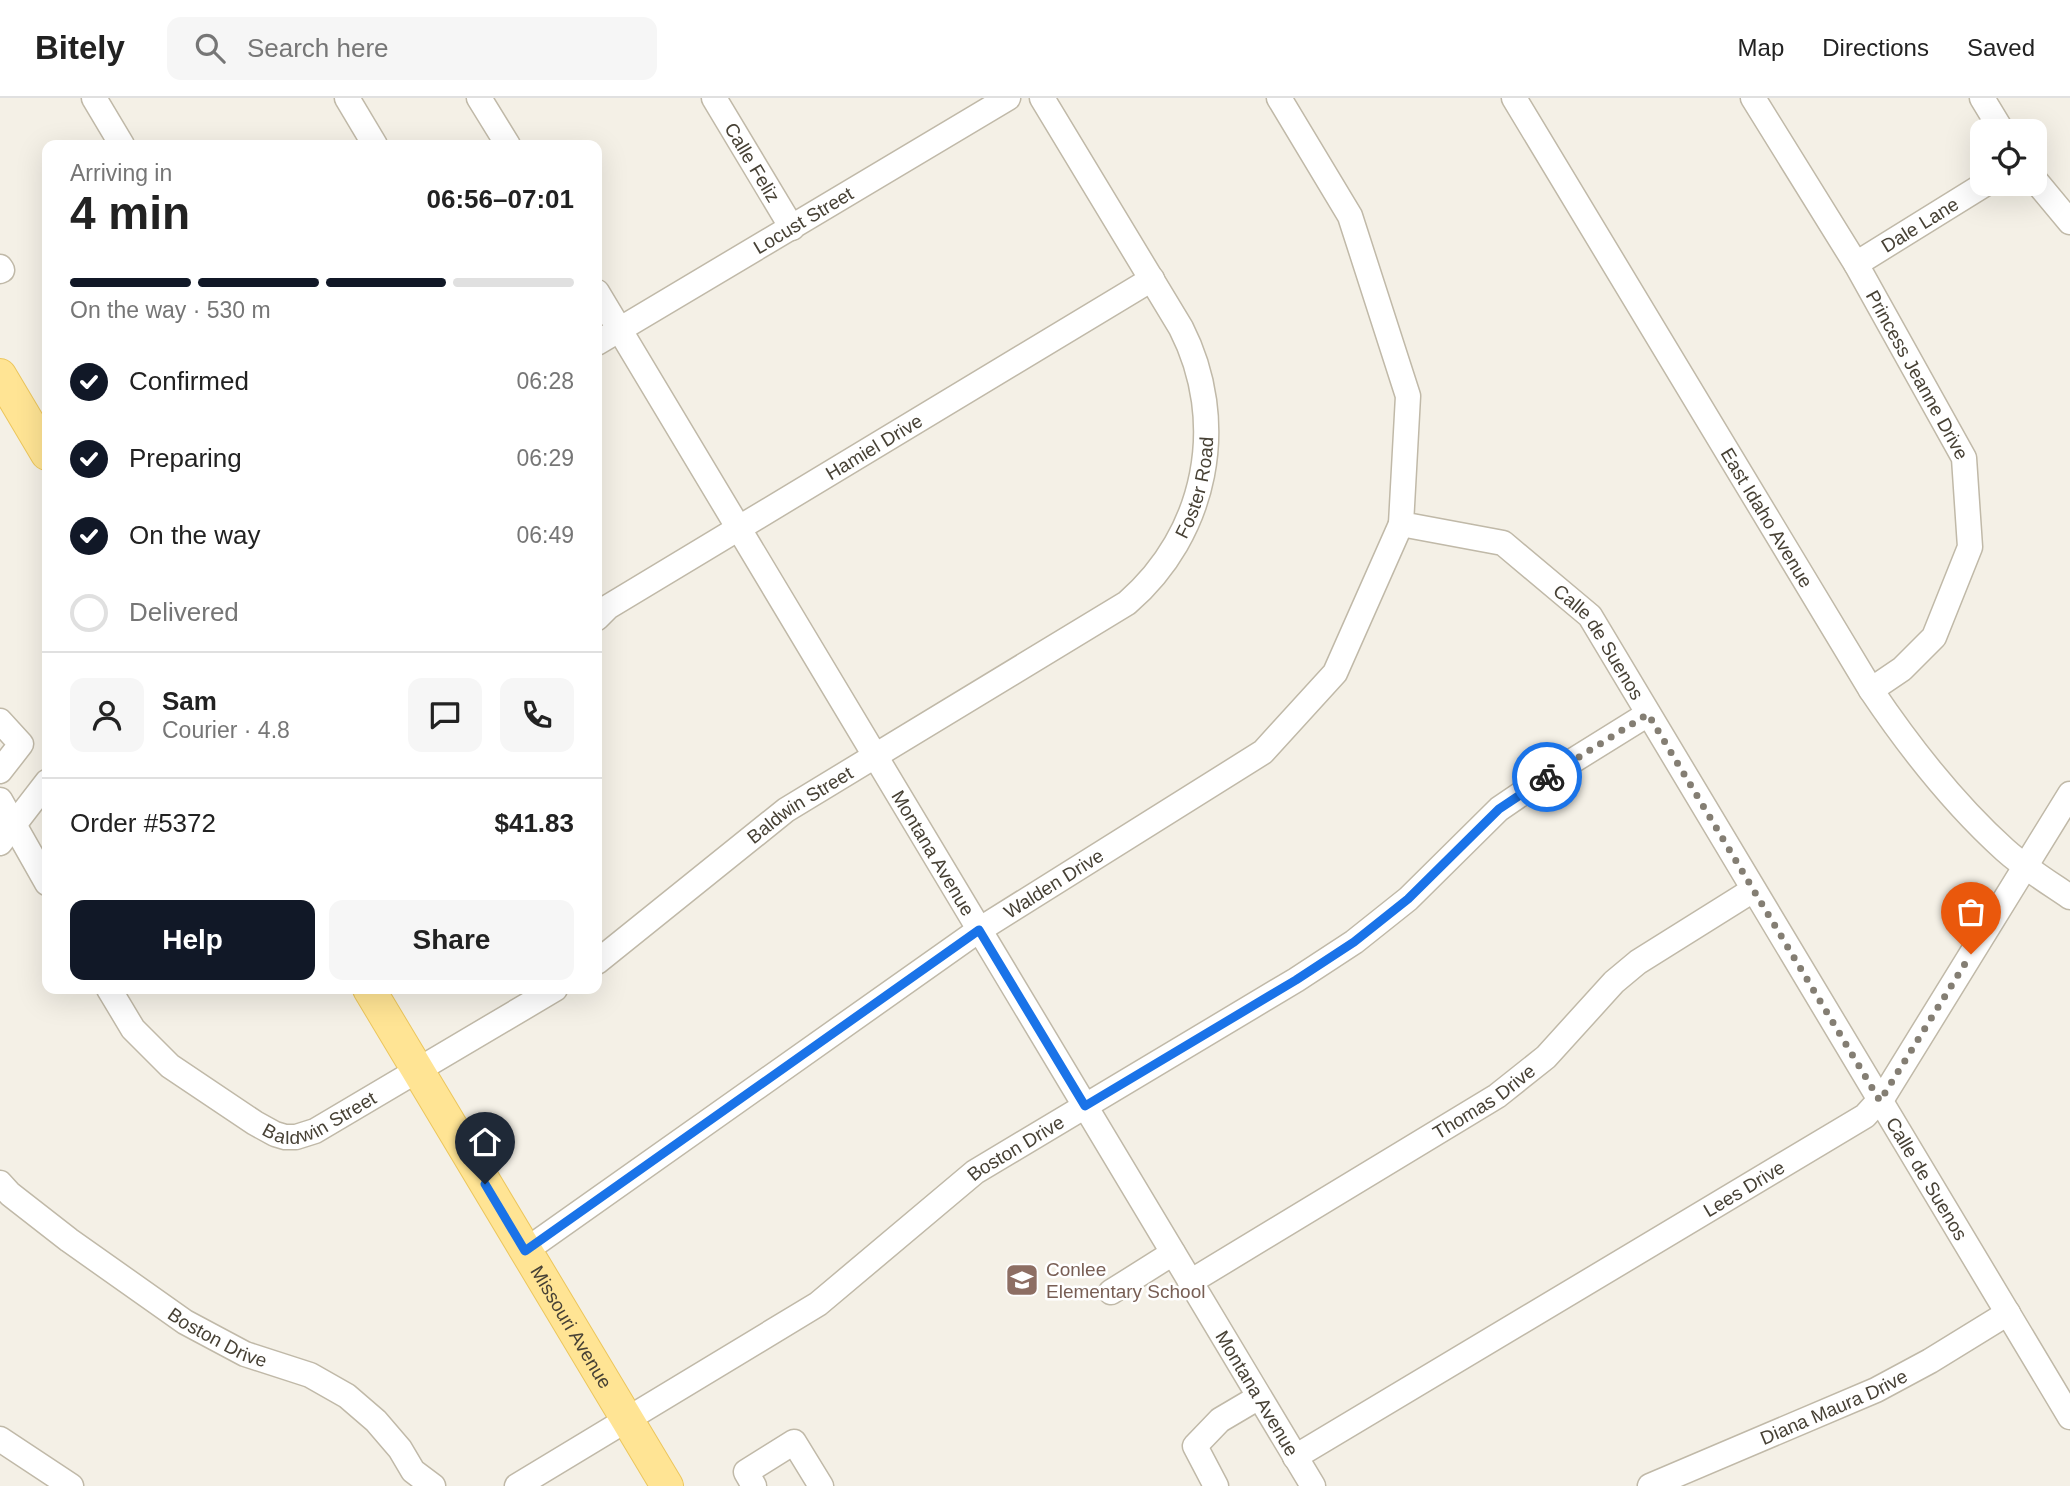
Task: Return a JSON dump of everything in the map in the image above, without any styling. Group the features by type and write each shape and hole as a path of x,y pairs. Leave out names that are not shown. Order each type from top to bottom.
{"main road":[{"path":"0,375 42,446"},
{"name":"Missouri Avenue","path":"372,994 667,1486"}],"street":[{"path":"94,98 119,140"},
{"path":"347,98 372,140"},
{"path":"479,98 505,140"},
{"name":"Calle Feliz","path":"714,98 792,228"},
{"name":"Locust Street","path":"602,340 1008,98"},
{"name":"Foster Road","path":"875,756 1116,611 1146,585 1165,563 1193,510 1202,478 1207,443 1206,408 1199,373 1188,342 1042,98"},
{"path":"1279,98 1350,216 1408,396 1401,524"},
{"name":"East Idaho Avenue","path":"1514,98 1871,690 1935,778 1989,835 2025,866 2070,897"},
{"name":"Princess Jeanne Drive","path":"1753,98 1856,264 1964,458 1970,547 1934,637 1902,669 1871,690"},
{"path":"1982,98 1995,119"},
{"name":"Dale Lane","path":"1856,264 1970,193"},
{"path":"2047,194 2070,222"},
{"name":"Hamiel Drive","path":"602,613 1152,279"},
{"name":"Montana Avenue","path":"602,300 1313,1486"},
{"name":"Calle de Suenos","path":"1401,524 1503,543 1590,616 2070,1417"},
{"name":"Walden Drive","path":"525,1251 979,930 1263,752 1335,673 1401,524"},
{"name":"Boston Drive","path":"517,1486 818,1304 975,1172 1296,980 1354,942 1408,899 1499,809 1648,714"},
{"path":"0,721 20,744 0,771"},
{"name":"Baldwin Street","path":"602,956 779,815 875,756"},
{"path":"7,835 42,789"},
{"name":"Lees Drive","path":"1295,1457 1865,1116 1880,1101 2070,794"},
{"path":"0,800 7,835 42,877"},
{"name":"Thomas Drive","path":"1190,1282 1497,1097 1546,1057 1615,982 1638,962 1753,890"},
{"name":"Baldwin Street","path":"112,994 133,1029 170,1066 255,1123 285,1137 315,1132 547,994"},
{"name":"Boston Drive","path":"0,1183 68,1240 186,1322 245,1354 310,1375 347,1396 376,1421 400,1449 413,1471 433,1486"},
{"path":"1111,1292 1173,1253"},
{"name":"Diana Maura Drive","path":"1650,1486 1876,1390 2008,1313"},
{"path":"1216,1486 1195,1446 1220,1420 1259,1396"},
{"path":"0,1439 71,1486"},
{"path":"754,1486 746,1472 794,1442 821,1486"}],"way so far":[{"path":"1547,777 1648,714 1880,1101 1971,954"}],"place":[{"name":"Conlee Elementary School","path":"1022,1280"}],"route":[{"path":"485,1184 525,1251 979,930 1085,1106 1296,980 1354,942 1408,899 1499,809 1547,777"}]}
